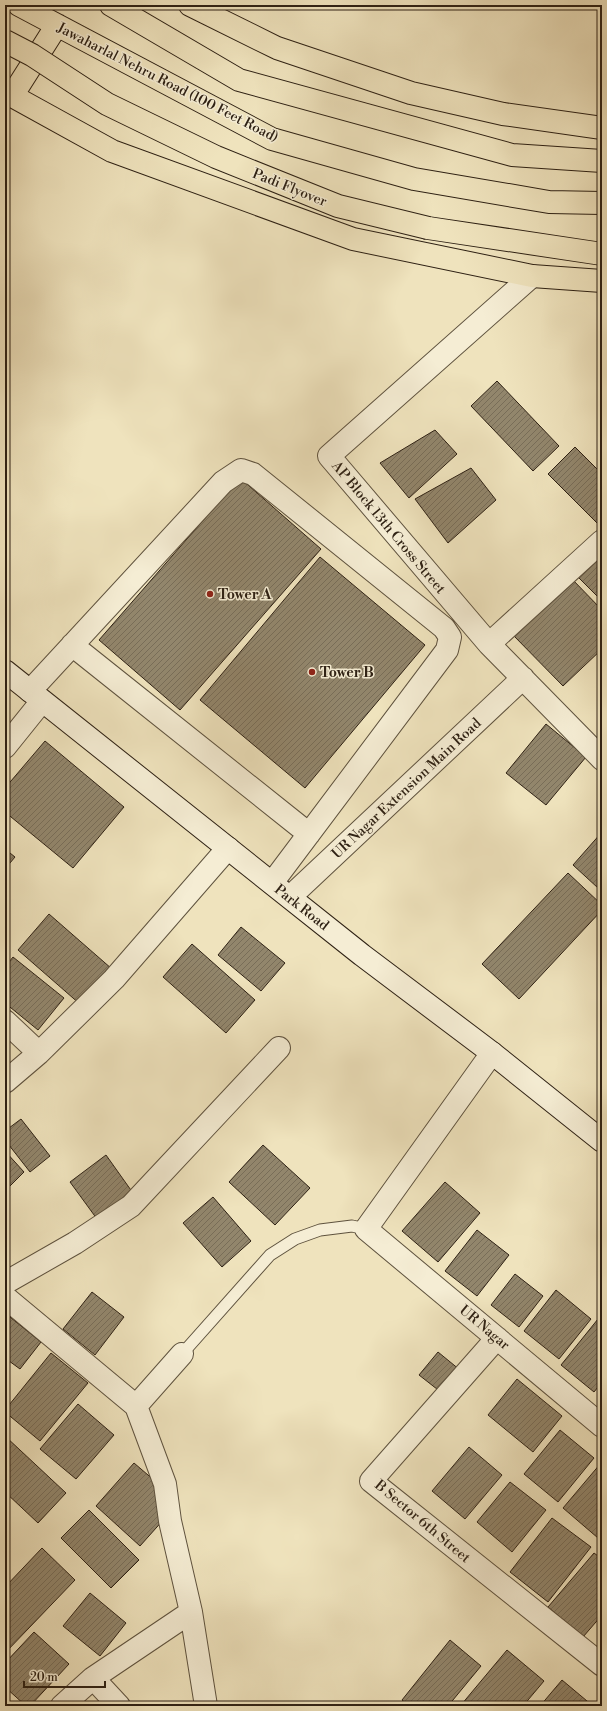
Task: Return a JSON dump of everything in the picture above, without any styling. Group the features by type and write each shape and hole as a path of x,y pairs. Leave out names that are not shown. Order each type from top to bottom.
{"main road":[{"name":"Jawaharlal Nehru Road (100 Feet Road)","path":"19,5 272,139 414,179 549,202 602,202"},
{"path":"111,5 239,80 512,155 602,161"},
{"path":"190,5 277,48 411,93 503,114 602,128"},
{"path":"56,25 8,94 112,151 353,239 532,276 602,280"},
{"name":"Padi Flyover","path":"5,41 32,55 107,104 216,157 338,206 428,228 602,254"}],"street":[{"name":"AP Block 13th Cross Street","path":"532,276 329,456 489,644 602,759"},
{"path":"5,747 36,696 72,645 223,482 241,470 253,474 444,628 450,637 447,650 272,883"},
{"path":"489,644 602,541"},
{"path":"72,645 309,834"},
{"name":"Park Road","path":"5,670 272,883 492,1053 602,1141"},
{"name":"UR Nagar Extension Main Road","path":"290,897 523,678"},
{"path":"5,1082 39,1053 114,979 228,848"},
{"path":"5,1021 39,1053"},
{"path":"5,1283 75,1243 131,1206 279,1048"},
{"path":"366,1229 492,1053"},
{"name":"UR Nagar","path":"366,1229 602,1426"},
{"path":"5,1297 136,1406 165,1484 170,1521 191,1612 206,1706"},
{"name":"B Sector 6th Street","path":"497,1338 371,1481 602,1665"},
{"path":"136,1406 182,1354"},
{"path":"62,1706 94,1678 191,1612"},
{"path":"94,1678 119,1706"}],"lane":[{"path":"182,1354 270,1255 295,1239 320,1230 352,1226 366,1229"}],"building":[{"path":"497,381 559,446 533,471 471,406"},
{"path":"435,430 457,454 409,498 380,463"},
{"path":"575,447 602,474 602,520 598,524 548,474"},
{"path":"471,468 496,500 448,543 415,499"},
{"name":"Tower A","path":"240,478 321,549 180,710 99,640"},
{"path":"602,551 602,601 575,574"},
{"name":"Tower B","path":"320,557 425,645 305,788 200,700"},
{"path":"571,578 602,610 602,649 563,686 513,635"},
{"path":"546,724 586,757 546,805 506,773"},
{"path":"45,741 124,807 73,868 5,812 5,788"},
{"path":"602,832 602,883 598,888 573,865"},
{"path":"5,849 15,857 5,869"},
{"path":"568,873 602,905 602,910 519,999 482,964"},
{"path":"49,914 112,969 81,1005 18,950"},
{"path":"241,927 285,963 261,991 218,955"},
{"path":"192,944 255,1000 226,1033 163,977"},
{"path":"13,957 64,998 38,1030 5,1003 5,967"},
{"path":"21,1119 50,1156 30,1172 5,1140 5,1131"},
{"path":"263,1145 310,1188 275,1225 229,1182"},
{"path":"5,1151 24,1172 10,1186 5,1181"},
{"path":"106,1155 133,1193 97,1219 70,1182"},
{"path":"445,1182 480,1213 438,1262 402,1231"},
{"path":"213,1197 251,1241 222,1267 183,1223"},
{"path":"477,1230 509,1255 477,1296 445,1271"},
{"path":"515,1274 543,1296 519,1327 491,1305"},
{"path":"556,1290 591,1319 559,1359 524,1331"},
{"path":"92,1292 124,1317 95,1355 63,1329"},
{"path":"5,1313 41,1342 20,1369 5,1358"},
{"path":"598,1319 602,1323 602,1382 594,1392 561,1365"},
{"path":"438,1352 460,1370 442,1393 419,1375"},
{"path":"51,1353 88,1383 40,1441 5,1412 5,1410"},
{"path":"517,1379 562,1416 533,1452 488,1415"},
{"path":"78,1404 114,1435 76,1479 40,1449"},
{"path":"560,1430 594,1458 558,1502 524,1474"},
{"path":"5,1436 66,1493 38,1523 5,1492"},
{"path":"469,1447 502,1475 465,1519 432,1491"},
{"path":"134,1463 162,1487 165,1518 140,1546 96,1506"},
{"path":"601,1463 602,1534 598,1538 563,1508"},
{"path":"510,1482 546,1510 512,1552 477,1522"},
{"path":"89,1510 139,1560 111,1588 61,1538"},
{"path":"552,1518 591,1547 548,1602 510,1572"},
{"path":"42,1548 75,1580 5,1653 5,1587"},
{"path":"594,1553 602,1559 602,1615 583,1637 548,1607"},
{"path":"90,1593 126,1623 100,1656 63,1626"},
{"path":"34,1632 69,1664 30,1706 26,1706 5,1687 5,1663"},
{"path":"450,1640 481,1666 448,1706 409,1706 402,1700"},
{"path":"507,1650 544,1681 523,1706 461,1705"},
{"path":"562,1680 593,1706 540,1706"}],"place":[{"name":"Tower A","path":"210,594"},
{"name":"Tower B","path":"312,672"}]}
